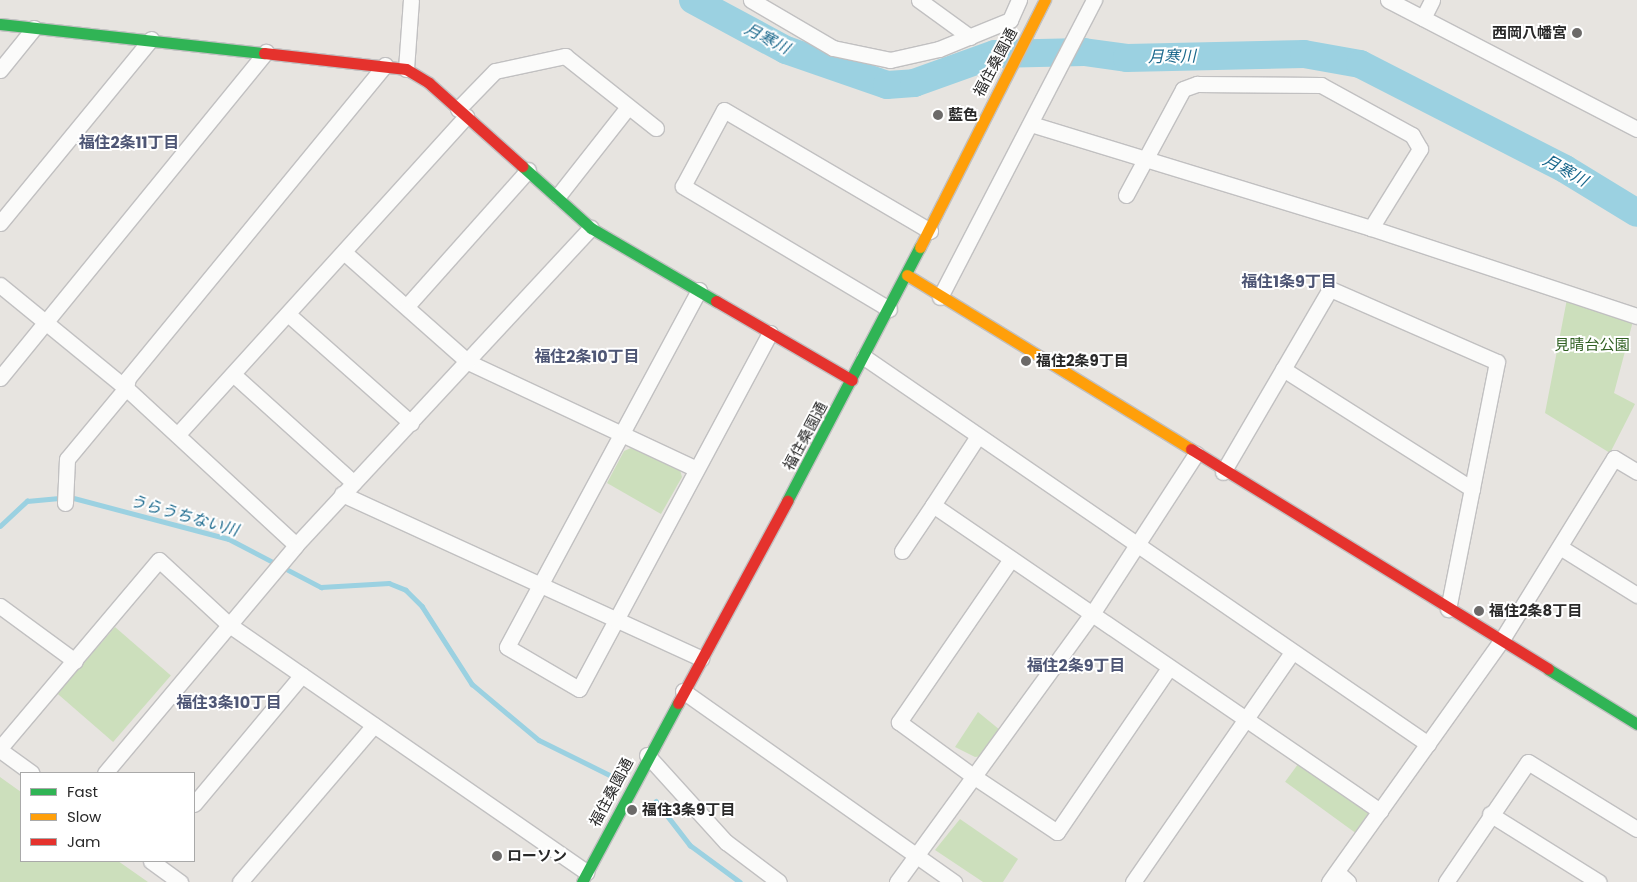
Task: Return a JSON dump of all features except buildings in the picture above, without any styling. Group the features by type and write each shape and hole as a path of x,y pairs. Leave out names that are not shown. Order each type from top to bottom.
{"street":[{"path":"406,69 411,0"},
{"path":"751,0 775,6 833,48 859,57 890,60 970,37 1010,20 1019,0"},
{"path":"919,0 970,37"},
{"name":"福住桑園通","path":"584,877 647,755 852,380 930,231 979,126 1045,0"},
{"path":"940,296 1094,0"},
{"path":"1388,0 1637,129"},
{"path":"1422,18 1432,0"},
{"path":"0,24 151,39 385,65 406,69 462,113 558,196 591,228 852,380"},
{"path":"0,70 34,28"},
{"path":"0,223 151,39"},
{"path":"0,378 44,321 266,52"},
{"path":"178,434 345,253 495,71 565,56 656,128"},
{"path":"66,503 67,459 126,388 128,378 385,65"},
{"path":"1126,195 1180,94 1190,86 1321,85 1412,135 1420,148 1371,228"},
{"path":"558,196 628,107"},
{"path":"889,308 684,186 724,110 930,231"},
{"path":"1031,124 1371,228 1637,316"},
{"path":"407,306 528,170"},
{"path":"106,772 296,545 591,228"},
{"path":"345,253 468,362 696,469"},
{"path":"907,275 1223,472 1637,724"},
{"path":"0,285 126,388 296,545"},
{"path":"1223,472 1330,289 1497,362 1448,609"},
{"path":"699,290 507,647 579,689 770,333"},
{"path":"289,315 411,423"},
{"path":"864,357 1428,744"},
{"path":"1283,369 1472,489"},
{"path":"234,375 354,483"},
{"path":"902,551 978,436"},
{"path":"897,882 1092,614 1139,546 1196,454"},
{"path":"1348,882 1333,877 1500,641 1614,458 1637,472"},
{"path":"342,494 701,658"},
{"path":"934,505 1380,811"},
{"path":"1560,547 1637,595"},
{"path":"1011,559 899,722 973,776 1057,832 1169,668"},
{"path":"31,772 0,749 159,560 228,624 374,725 584,877"},
{"path":"0,606 75,661"},
{"path":"1133,882 1247,720 1292,652"},
{"path":"195,803 302,675"},
{"path":"683,691 954,882"},
{"path":"240,882 374,725"},
{"path":"647,755 726,842 779,882"},
{"path":"1452,880 1490,814 1528,762 1637,829"},
{"path":"1490,814 1599,882"},
{"path":"152,862 180,882"}],"green space":[{"name":"見晴台公園","path":"1567,299 1633,321 1614,393 1635,404 1610,453 1545,413"},
{"path":"631,448 680,470 682,477 661,514 607,483 624,451"},
{"path":"115,627 171,676 113,742 57,693"},
{"path":"978,712 1000,730 983,756 975,757 955,747"},
{"path":"1301,760 1375,813 1359,835 1285,782"},
{"path":"0,777 20,791 20,862 119,862 148,882 0,882"},
{"path":"960,819 1018,859 1003,882 983,882 935,850"}],"waterway":[{"name":"月寒川","path":"693,0 786,50 887,85 914,83 995,54 1084,52 1127,58 1304,54 1360,64 1565,169 1637,213"},
{"name":"うらうちない川","path":"0,526 27,501 70,497 229,539 321,587 389,583 406,590 422,606 472,684 539,740 614,777"},
{"name":"うらうちない川","path":"656,801 690,845 740,882"}],"traffic: fast":[{"path":"0,24 264,53"},
{"path":"522,166 591,228 716,301"},
{"path":"787,501 920,247"},
{"path":"1548,669 1637,724"},
{"path":"582,882 678,703"}],"traffic: slow":[{"path":"920,247 1045,0"},
{"path":"907,275 1191,449"}],"traffic: jam":[{"path":"264,53 406,69 429,83 522,166"},
{"path":"716,301 852,380"},
{"path":"1191,449 1548,669"},
{"path":"678,703 787,501"}],"place":[{"name":"西岡八幡宮","path":"1577,33"},
{"name":"藍色","path":"938,115"},
{"name":"福住2条9丁目","path":"1026,361"},
{"name":"福住2条8丁目","path":"1479,611"},
{"name":"福住3条9丁目","path":"632,810"},
{"name":"ローソン","path":"497,856"}],"district":[{"name":"福住2条11丁目","path":"129,143"},
{"name":"福住1条9丁目","path":"1289,282"},
{"name":"福住2条10丁目","path":"587,357"},
{"name":"福住2条9丁目","path":"1076,666"},
{"name":"福住3条10丁目","path":"229,703"}]}
